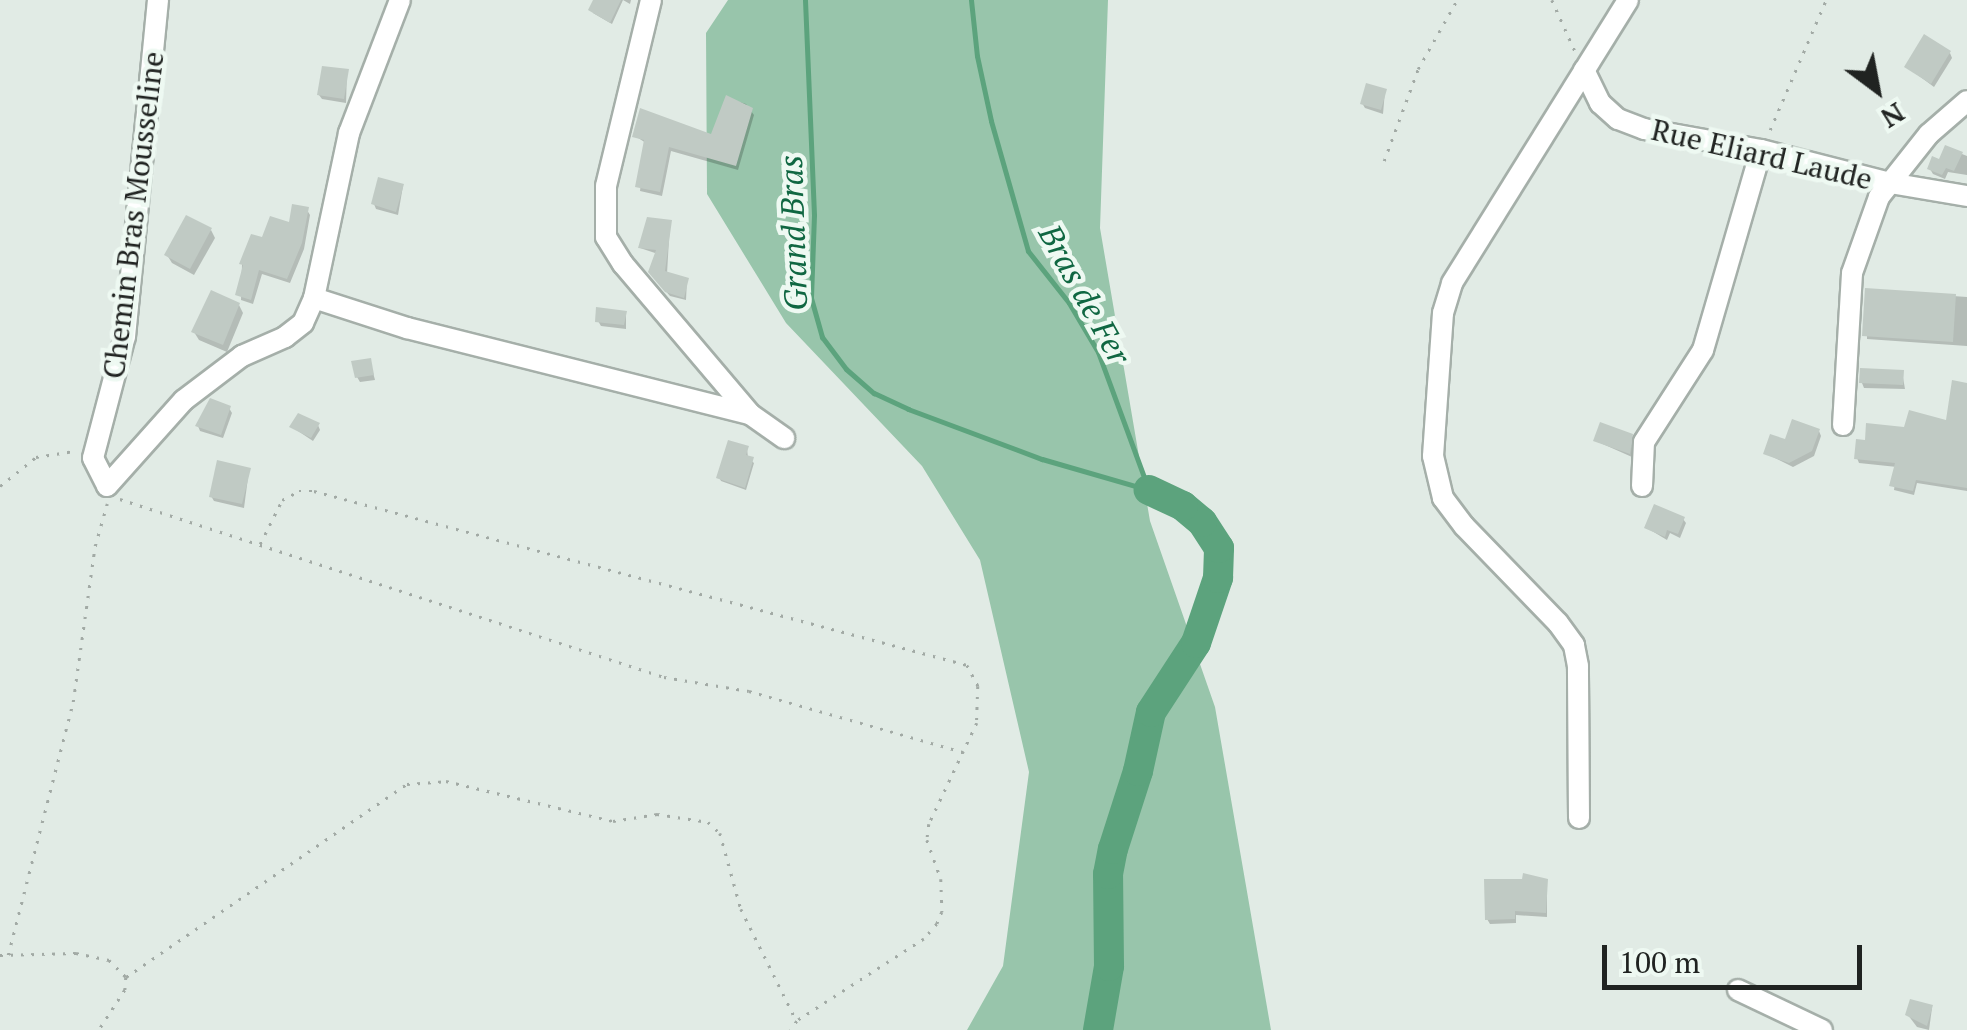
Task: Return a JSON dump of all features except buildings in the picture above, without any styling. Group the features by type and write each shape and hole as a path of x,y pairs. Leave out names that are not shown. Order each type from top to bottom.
{"street":[{"name":"Chemin Bras Mousseline","path":"93,458 124,336 158,0"},
{"path":"93,458 107,486 184,400 242,356 296,331 314,298 349,133 400,0"},
{"path":"651,0 606,186 606,237 623,264 750,414 784,438"},
{"path":"1579,818 1578,666 1574,646 1558,623 1453,512 1439,488 1432,456 1443,313 1452,283 1628,0"},
{"name":"Rue Eliard Laude","path":"1584,70 1600,102 1618,119 1644,129 1762,150 1890,183 1967,196"},
{"path":"1843,424 1852,273 1879,197 1929,134 1967,101"},
{"path":"1642,486 1644,442 1702,350 1762,150"},
{"path":"314,298 407,328 750,414"},
{"path":"1738,990 1822,1030"}],"path":[{"path":"1384,161 1418,70 1457,0"},
{"path":"1552,0 1584,70"},
{"path":"1762,150 1826,0"},
{"path":"0,486 36,457 56,450 93,458"},
{"path":"260,544 282,500 299,491 314,491 967,664 978,686 977,723 928,824 928,840 940,879 942,912 937,924 924,939 797,1021 791,1030"},
{"path":"8,955 73,702 95,546 112,493 148,512 260,544 664,677 750,691 965,752"},
{"path":"126,977 407,784 446,781 613,821 657,814 708,822 720,833 741,909 797,1021"},
{"path":"0,955 76,953 110,960 126,977 125,990 99,1030"}],"green space":[{"path":"728,0 1108,0 1100,228 1150,521 1215,707 1271,1030 967,1030 1003,966 1029,772 980,560 922,466 786,323 707,194 706,33"}],"waterway":[{"name":"Grand Bras","path":"805,0 814,215 811,298 822,337 846,369 874,393 908,409 1042,459 1149,490"},
{"name":"Bras de Fer","path":"971,0 977,56 991,121 1028,251 1069,303 1098,352 1148,488"},
{"path":"1098,1030 1109,966 1108,874 1113,849 1138,771 1151,712 1196,643 1218,578 1219,548 1202,522 1183,506 1149,490"}]}
